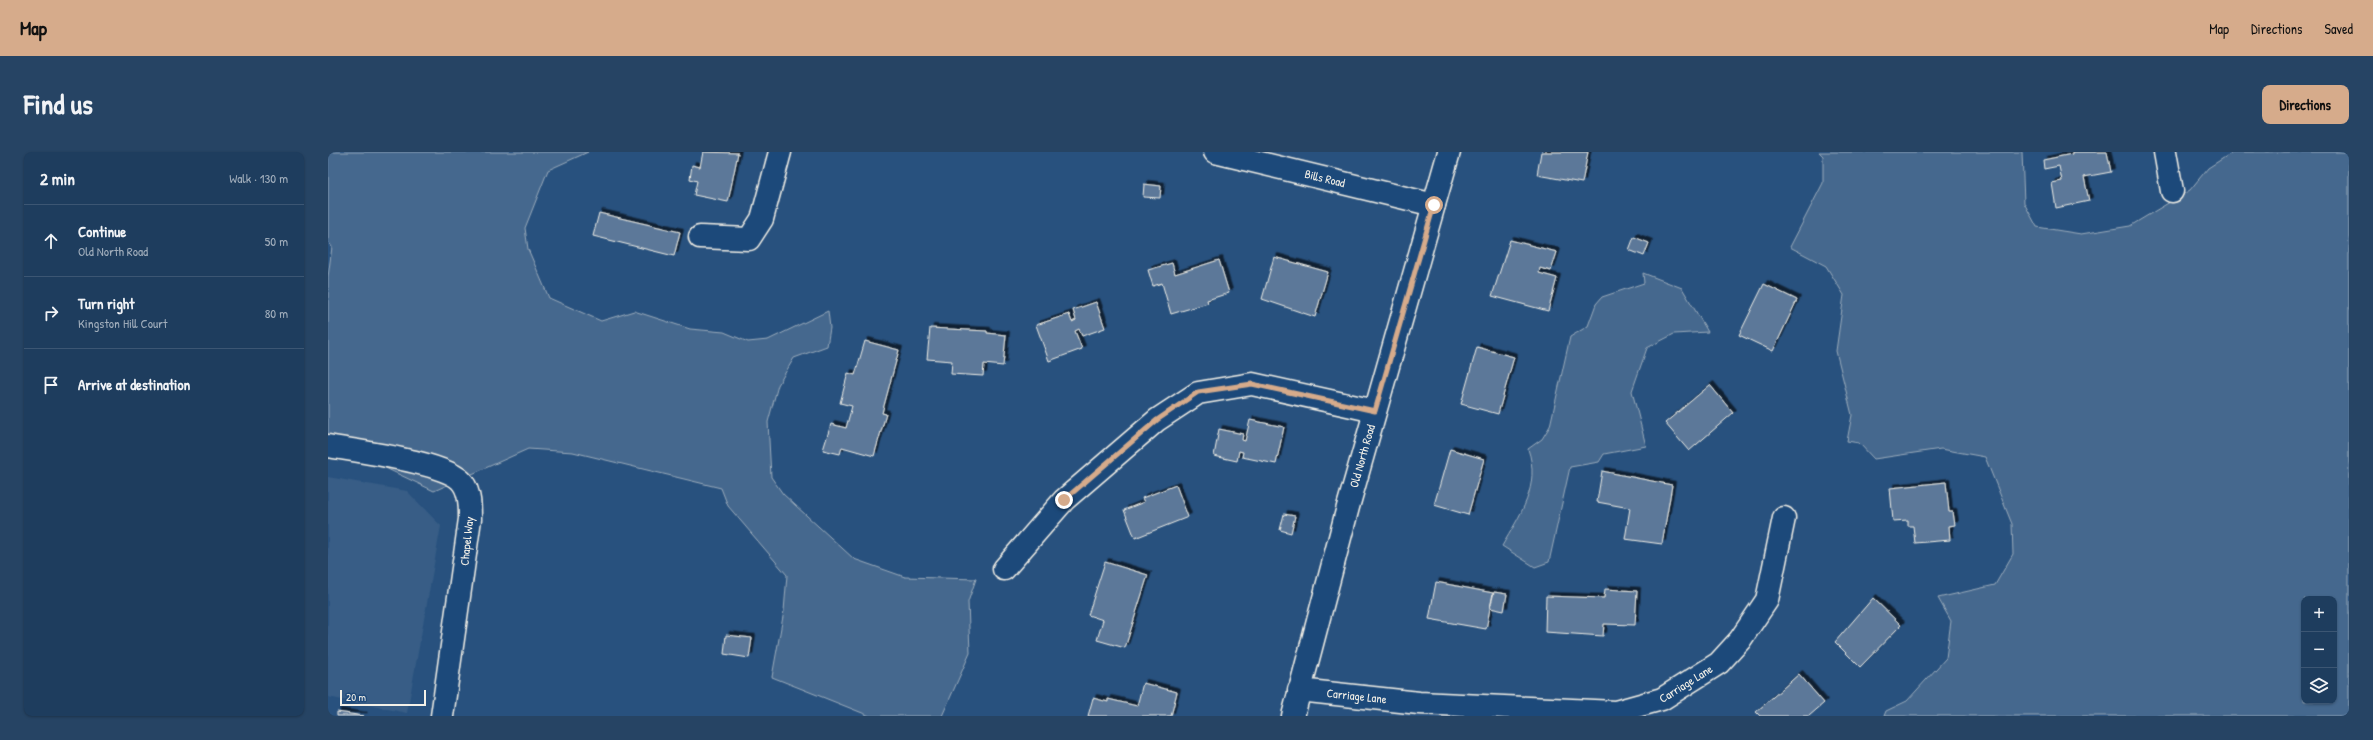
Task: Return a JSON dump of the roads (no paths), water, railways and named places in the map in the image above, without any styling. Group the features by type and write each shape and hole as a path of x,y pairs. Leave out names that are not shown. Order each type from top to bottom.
{"street":[{"path":"700,237 749,239 762,219 780,152"},
{"name":"Bills Road","path":"1215,152 1434,205"},
{"name":"Old North Road","path":"1293,716 1375,411 1449,152"},
{"path":"2165,152 2172,191"},
{"path":"1004,569 1064,500 1157,420 1198,392 1252,384 1375,411"},
{"name":"Chapel Way","path":"328,446 442,468 463,482 469,499 470,519 442,716"},
{"name":"Carriage Lane","path":"1299,690 1419,703 1615,712 1662,699 1719,663 1740,640 1767,600 1784,518"}]}
